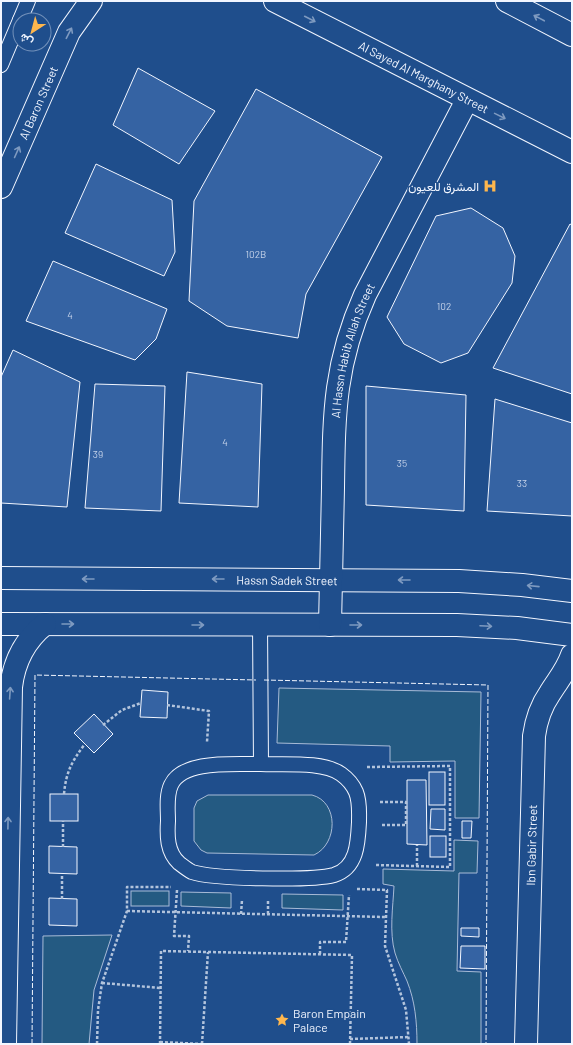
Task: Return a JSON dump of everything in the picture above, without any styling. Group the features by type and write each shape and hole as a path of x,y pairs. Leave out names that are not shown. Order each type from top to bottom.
{"street":[{"name":"Al Baron Street","path":"1,187 69,32 91,1"},
{"name":"Al Sayed Al Marghany Street","path":"275,1 467,100 572,152"},
{"path":"507,1 572,35"},
{"name":"Al Hassn Habib Allah Street","path":"330,625 334,412 339,372 346,346 365,296 467,100"},
{"name":"Hassn Sadek Street","path":"1,578 490,582 572,591"},
{"path":"1,624 487,626 572,635"},
{"path":"5,1044 11,687 16,666 22,652 30,640 45,624"},
{"name":"Ibn Gabir Street","path":"526,1044 534,736 542,707 564,673 572,655"}],"lane":[{"path":"23,12 28,1"},
{"path":"1,65 12,39"},
{"path":"260,625 261,764"},
{"path":"261,764 329,767 350,782 359,802 358,844 350,864 336,875 322,878 205,874 191,871 179,863 171,852 167,838 169,796 171,786 178,776 187,770 205,766 261,764"}],"path":[{"path":"104,725 122,710 141,703"},
{"path":"167,705 209,710 205,766"},
{"path":"64,794 65,776 73,760 85,744"},
{"path":"329,767 450,766 450,867 350,864"},
{"path":"358,825 406,825 406,802 359,802"},
{"path":"63,821 63,847"},
{"path":"417,844 417,866"},
{"path":"62,874 62,899"},
{"path":"97,1044 98,1010 102,984 127,912 127,887 177,887"},
{"path":"356,889 387,890 385,946 406,1010 409,1044"},
{"path":"127,912 385,917"},
{"path":"175,917 174,936 189,936 188,951"},
{"path":"320,954 320,942 346,942 348,921"},
{"path":"208,952 202,1044 160,1043 161,951 188,951 352,955 350,1044"},
{"path":"102,984 161,988"},
{"path":"350,1039 409,1037"}],"shaded area":[{"path":"279,688 481,692 479,818 455,818 455,761 390,762 390,746 277,743"},
{"path":"208,795 312,795 321,799 331,814 332,824 328,842 322,850 314,855 207,853 201,850 194,841 194,808 197,801"},
{"path":"454,840 478,841 477,873 459,873 457,971 481,972 481,1044 417,1044 414,1004 393,945 392,920 394,886 383,884 383,869 454,871"},
{"path":"131,891 169,891 169,906 131,906"},
{"path":"181,892 231,893 231,908 181,906"},
{"path":"282,894 343,895 343,910 282,908"},
{"path":"112,935 94,990 89,1044 42,1044 43,936"}],"building":[{"path":"138,68 215,111 179,164 113,125"},
{"path":"256,89 382,157 306,294 298,338 227,326 189,301 194,201"},
{"path":"96,164 172,200 175,252 164,276 65,233"},
{"path":"471,208 503,228 515,256 512,283 468,353 441,363 404,344 387,317 436,216"},
{"path":"570,224 572,225 572,394 493,368"},
{"path":"53,261 167,309 156,339 135,360 26,321"},
{"path":"13,350 80,382 67,507 1,503 1,377"},
{"path":"187,372 262,384 258,507 179,503"},
{"path":"95,384 165,386 161,511 85,508"},
{"path":"366,386 466,395 464,511 366,505"},
{"path":"495,399 572,423 572,516 487,511"},
{"path":"142,690 168,692 167,718 140,717"},
{"path":"94,714 113,734 94,753 74,733"},
{"path":"429,772 445,772 445,805 429,805"},
{"path":"407,780 426,780 427,845 407,844"},
{"path":"50,794 78,794 78,821 50,821"},
{"path":"431,809 445,809 445,830 430,829"},
{"path":"462,821 472,821 471,838 462,838"},
{"path":"430,836 446,836 446,857 430,857"},
{"path":"49,846 77,847 77,874 49,873"},
{"path":"49,898 77,899 77,926 49,925"},
{"path":"461,928 479,928 479,937 461,936"},
{"path":"461,946 485,946 485,969 460,968"}],"fence":[{"path":"32,1044 35,675 256,680"},
{"path":"264,680 488,685 486,1044"}],"place":[{"name":"المشرق للعيون","path":"490,186"},
{"name":"Baron Empain Palace","path":"282,1020"}]}
